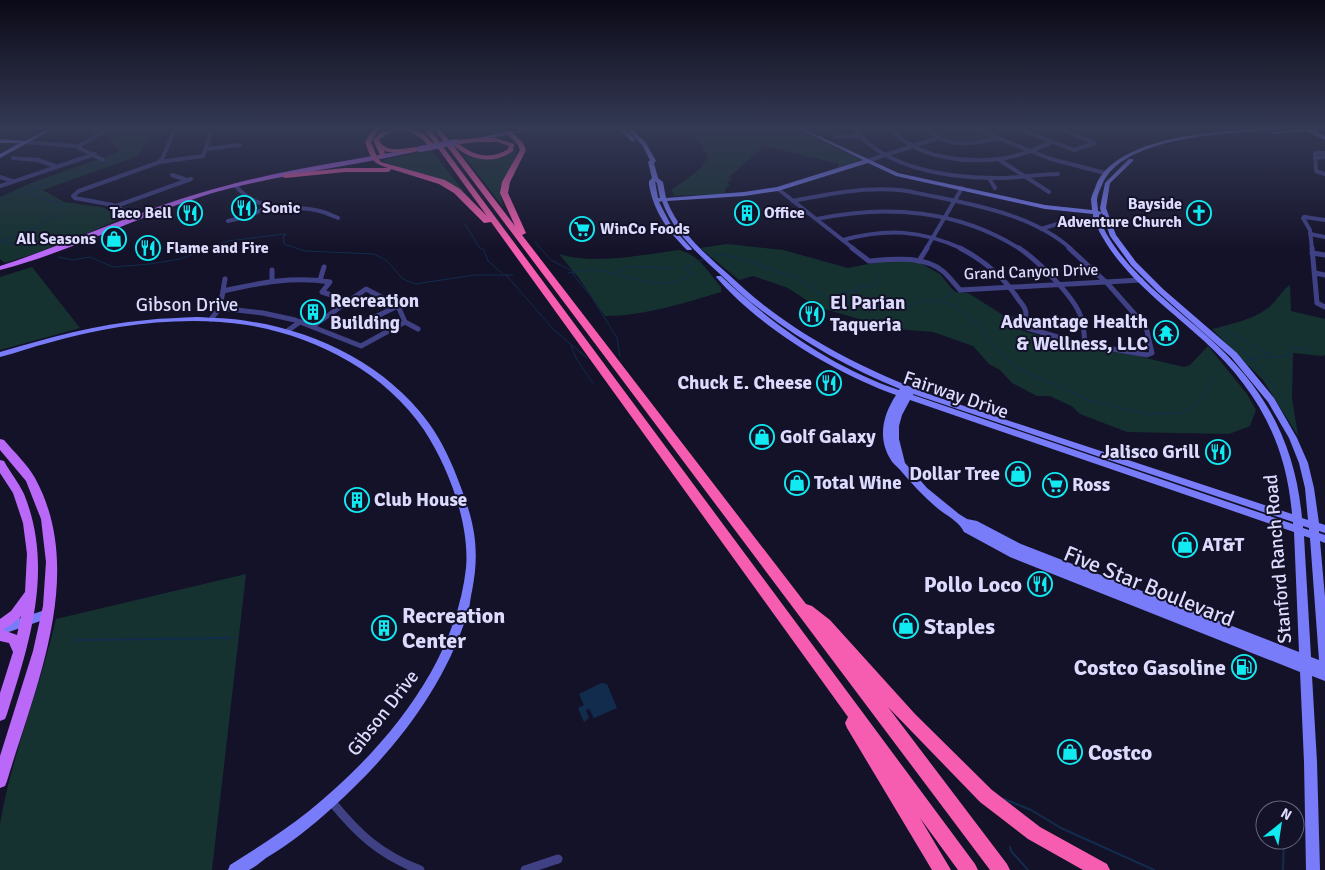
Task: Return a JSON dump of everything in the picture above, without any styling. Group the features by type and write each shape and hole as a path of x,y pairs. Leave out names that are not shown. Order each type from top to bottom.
{"highway":[{"path":"285,176 352,170"},
{"path":"377,170 420,175"},
{"path":"398,170 442,182 457,191 525,254"},
{"path":"455,170 460,175"},
{"path":"456,170 525,254 884,714 1000,870"},
{"path":"466,170 832,684 969,870"},
{"path":"513,170 506,182 504,193 525,254"},
{"path":"794,600 825,624 909,720 986,796 1034,833 1101,870"},
{"path":"832,684 845,711 942,870"}],"main road":[{"path":"0,268 67,246 136,217 190,198 283,173 304,170"},
{"path":"0,273 182,204 236,186 317,170"},
{"name":"Fairway Drive","path":"654,170 656,179 660,182 662,200 678,227 698,253"},
{"path":"655,200 744,194 778,189 841,170"},
{"path":"886,170 896,174 1045,207 1096,213"},
{"name":"Stanford Ranch Road","path":"1108,170 1097,186 1094,199 1101,232 1140,280 1224,356 1245,380 1276,428 1285,449 1294,482 1298,524 1313,870"},
{"path":"1110,170 1109,174 1112,176"},
{"name":"Stanford Ranch Road","path":"1096,213 1106,185 1119,170"},
{"path":"1105,173 1107,175 1105,178 1106,185"},
{"name":"Fairway Drive","path":"656,179 652,181 655,200 662,217 670,229 698,253 748,306 786,336 838,367 906,393 1298,524 1318,533 1325,529"},
{"name":"Stanford Ranch Road","path":"1096,213 1134,264 1234,355 1257,381 1279,412 1296,445 1306,469 1318,533 1325,666"},
{"path":"101,236 105,232 133,221 136,217"},
{"path":"1140,280 1145,280 1163,292"},
{"name":"Gibson Drive","path":"0,355 62,336 118,325 157,320 211,319 258,324 285,330 328,347 362,365 394,390 409,405 437,443 448,465 466,514 471,568 464,605 454,639 442,664 409,716 375,758 331,800 266,852 235,870"},
{"name":"Five Star Boulevard","path":"906,393 891,411 887,430 891,451 895,460 900,463 922,490 965,523 968,530 1014,554 1305,664 1325,676"},
{"path":"0,443 19,462 31,479 48,525 53,566 48,614 42,644 0,781"},
{"path":"0,464 13,482 27,515 33,561 28,621 0,714"},
{"path":"0,626 15,614 30,596"},
{"path":"0,630 48,614"},
{"path":"0,635 13,639 19,651"},
{"name":"Five Star Boulevard","path":"1305,664 1325,666"}],"street":[{"path":"0,186 45,170"},
{"path":"136,217 116,206 73,196 79,191 138,170"},
{"path":"929,170 989,178 1058,174"},
{"path":"1016,170 1049,192"},
{"path":"1091,170 1105,173"},
{"path":"116,206 190,179 172,175"},
{"path":"0,177 12,181"},
{"path":"989,178 995,188"},
{"path":"862,181 867,189"},
{"path":"236,186 248,199 270,206 316,210 338,218"},
{"path":"919,260 962,188"},
{"name":"Grand Canyon Drive","path":"778,189 869,261 893,258 919,260 942,271 960,290 1140,280"},
{"path":"793,201 830,193 867,189 906,191 955,200 1008,214 1042,229 1070,247 1105,281 1146,327 1151,343 1151,355 1085,344 1024,326 1025,309 993,268 977,256 960,247 932,238 883,232 843,240"},
{"path":"228,221 250,216 270,206"},
{"path":"817,219 851,211 880,210 913,212 983,229 1014,244 1034,259 1057,284 1080,312 1085,327 1085,344"},
{"path":"1325,220 1303,217 1309,226 1317,303 1325,307"},
{"path":"1042,229 1057,224"},
{"path":"1310,234 1325,237"},
{"path":"1312,252 1325,255"},
{"path":"320,280 324,267"},
{"path":"272,270 272,281"},
{"path":"1314,273 1325,275"},
{"path":"223,291 272,281 313,278 330,282 322,292 348,300"},
{"path":"211,319 220,308 225,279"},
{"path":"313,326 363,290 369,289 398,306 405,322 418,329"},
{"path":"375,317 398,306"},
{"path":"220,308 263,313 298,321 361,346 405,322"},
{"path":"285,330 298,321"},
{"path":"331,800 356,832 374,847 400,863 420,870"},
{"path":"525,870 558,859"}],"green space":[{"path":"69,170 100,170 43,190 64,202 102,207 124,217 59,246 5,263 0,259 0,197 31,183"},
{"path":"407,170 446,170 472,202 439,179"},
{"path":"474,170 510,170 502,189 503,207"},
{"path":"699,170 737,170 728,178 732,179 727,183 730,185 725,189 725,194 665,196 675,195 671,190"},
{"path":"727,244 783,250 848,268 890,260 920,263 940,274 956,292 968,293 1003,315 1018,317 1016,325 1023,331 1083,347 1133,355 1184,367 1190,365 1208,346 1247,394 1256,410 1250,426 1229,434 1127,432 1080,414 1073,407 1050,396 1037,396 1012,383 1000,370 989,364 973,346 933,332 895,329 817,307 788,288 753,276 739,280 700,248"},
{"path":"678,250 697,259 721,287 721,292 649,311 605,316 578,277 559,254 587,259 603,259"},
{"path":"32,267 80,328 0,350 0,277"},
{"path":"1290,285 1291,311 1325,319 1325,355 1293,353 1292,398 1298,436 1263,380 1212,329 1255,316 1271,306"},
{"path":"246,574 212,870 0,870 0,824 5,798 56,619"}],"water":[{"path":"601,683 607,684 617,708 594,718 589,709 586,710 589,718 584,722 578,708 584,705 579,694"}],"waterway":[{"path":"33,196 42,186 85,170"},
{"path":"33,196 28,190 43,184"},
{"path":"17,194 28,191"},
{"path":"0,199 10,194"},
{"path":"0,241 35,228 49,219 64,205 33,196"},
{"path":"465,224 479,247 484,250 488,261 502,273"},
{"path":"58,257 73,260 90,257 113,267 150,264 180,259 228,241 284,234 286,235 283,236 284,244 305,251 374,254 387,261 403,279 415,284 475,275 506,275"},
{"path":"535,242 551,260 574,272"},
{"path":"0,243 26,244 34,254"},
{"path":"708,257 723,254 735,257 797,278 827,297 866,307 877,307 886,301 910,306 923,301 935,300 954,305 971,318 1002,354 1020,369 1088,400 1148,414 1180,413 1194,408 1214,378"},
{"path":"574,272 595,270 644,281 668,283 693,274 686,269 687,267 704,259"},
{"path":"617,273 626,267 673,268"},
{"path":"568,273 573,272"},
{"path":"573,272 574,276 591,296 617,338 620,356"},
{"path":"506,275 513,275"},
{"path":"506,275 554,330 587,358"},
{"path":"835,298 845,292 857,291 862,286 869,287 880,277"},
{"path":"943,300 954,291"},
{"path":"1222,326 1232,334 1272,356"},
{"path":"1220,332 1252,359"},
{"path":"571,346 577,360 593,383"},
{"path":"1252,359 1288,356 1292,347 1310,350"},
{"path":"1245,361 1252,359"},
{"path":"1252,359 1286,404"},
{"path":"77,640 231,638"},
{"path":"1004,799 1031,810 1061,828 1154,870"},
{"path":"1010,847 1011,851 1028,870"},
{"path":"1283,870 1284,850"}],"place":[{"name":"Sonic","path":"244,208"},
{"name":"Taco Bell","path":"190,213"},
{"name":"Office","path":"747,213"},
{"name":"Bayside Adventure Church","path":"1199,213"},
{"name":"WinCo Foods","path":"582,229"},
{"name":"All Seasons","path":"114,239"},
{"name":"Flame and Fire","path":"148,248"},
{"name":"Recreation Building","path":"313,312"},
{"name":"El Parian Taqueria","path":"812,314"},
{"name":"Advantage Health & Wellness, LLC","path":"1166,333"},
{"name":"Chuck E. Cheese","path":"829,383"},
{"name":"Golf Galaxy","path":"762,437"},
{"name":"Jalisco Grill","path":"1218,452"},
{"name":"Dollar Tree","path":"1018,474"},
{"name":"Total Wine","path":"797,483"},
{"name":"Ross","path":"1055,485"},
{"name":"Club House","path":"357,500"},
{"name":"AT&T","path":"1185,545"},
{"name":"Pollo Loco","path":"1040,584"},
{"name":"Staples","path":"906,626"},
{"name":"Recreation Center","path":"384,628"},
{"name":"Costco Gasoline","path":"1244,667"},
{"name":"Costco","path":"1070,752"}]}
